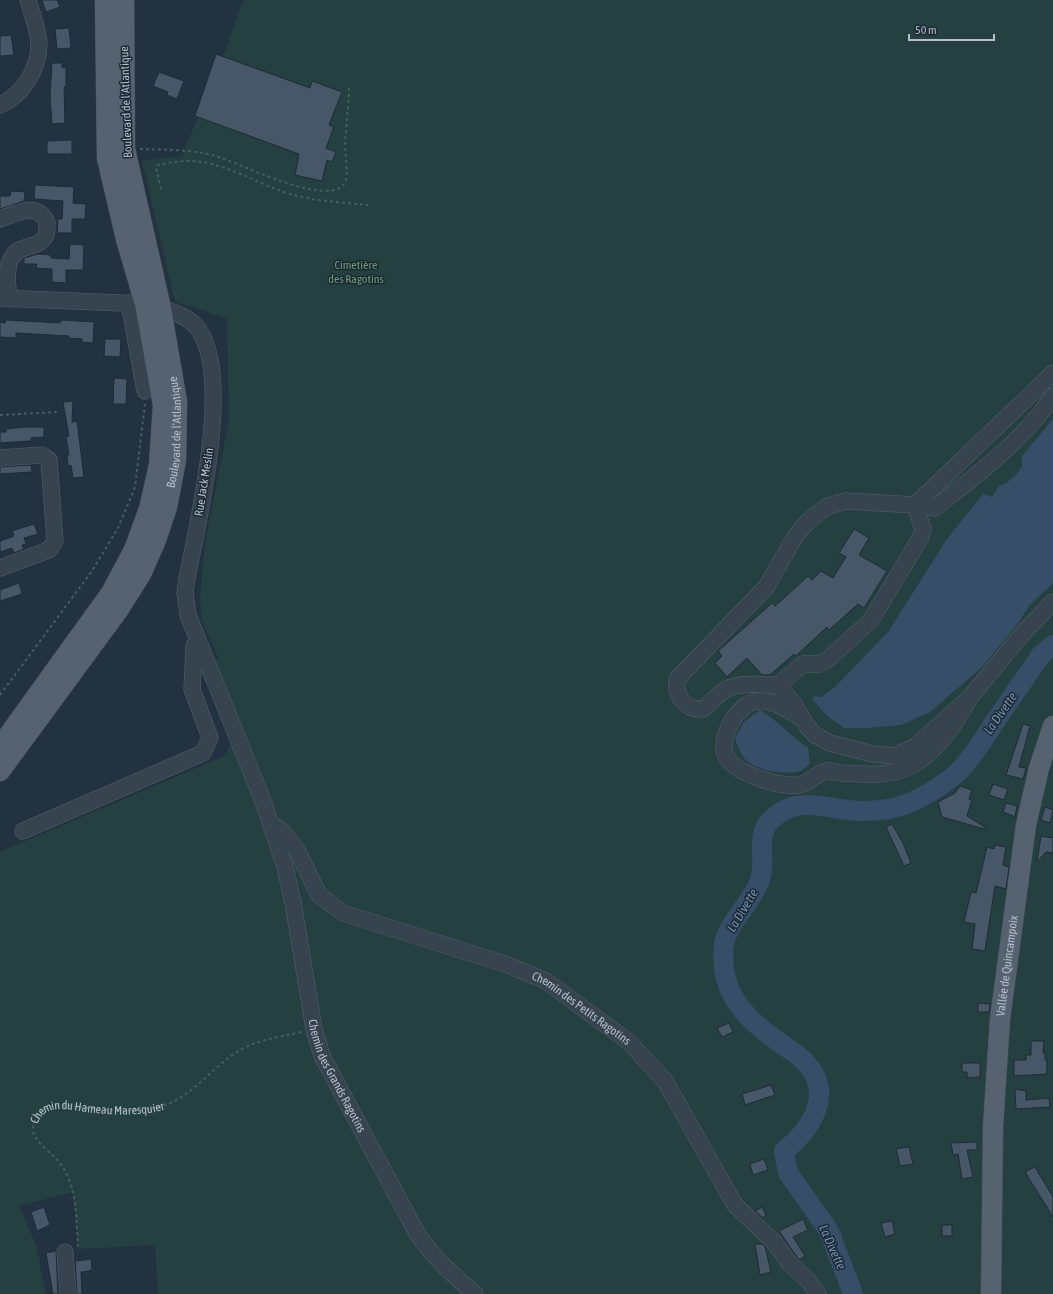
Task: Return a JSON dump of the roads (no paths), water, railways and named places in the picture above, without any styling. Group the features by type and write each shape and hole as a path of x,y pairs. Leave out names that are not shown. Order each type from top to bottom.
{"main road":[{"name":"Boulevard de l'Atlantique","path":"0,771 119,609 141,574 156,540 167,507 176,460 177,402 145,305 126,239 107,158 105,0"},
{"name":"Boulevard de l'Atlantique","path":"0,747 112,593 134,550 149,509 159,465 163,405 145,305 125,149 124,0"},
{"name":"Vallée de Quincampoix","path":"991,1294 991,1210 994,1091 1000,1019 1026,825 1039,768 1053,726"}],"street":[{"path":"0,105 8,102 26,84 36,64 39,45 28,0"},
{"path":"0,218 29,210 41,214 48,223 45,238 40,242 19,249 11,258 4,299"},
{"name":"Rue Jack Meslin","path":"4,299 145,305 184,318 195,325 207,348 211,370 213,413 210,442 186,593 188,615 234,727 271,824"},
{"path":"145,305 145,391"},
{"path":"915,504 1053,373"},
{"path":"915,504 923,528 923,533 871,620 826,661 820,664 803,664 778,685 730,687 722,691 703,708 696,709 682,702 676,688 677,680 767,586 794,538 817,514 828,506 846,501 915,504 935,508 988,465 1030,425 1053,396"},
{"path":"0,458 42,455 49,460 55,541 49,550 0,568"},
{"path":"830,743 873,754 895,756 916,746 970,697 1025,631 1053,602"},
{"path":"22,831 203,753 210,738 192,689 194,646 199,644"},
{"path":"778,685 794,704 802,718 815,735 830,743 866,773"},
{"path":"802,718 770,702 755,701 740,708 729,726 725,746 727,758 739,768 763,780 800,785 827,770 840,773 897,772 915,763 937,745 948,733 970,697"},
{"name":"Chemin des Grands Ragotins","path":"271,824 290,886 314,1029 322,1056 414,1228 429,1251 475,1294"},
{"name":"Chemin des Petits Ragotins","path":"271,824 282,831 296,850 319,895 343,912 508,965 546,981 629,1042 665,1081 735,1206 774,1242 790,1264 807,1279 818,1294"},
{"path":"64,1252 68,1294"}],"water":[{"path":"1053,419 1053,583 1029,606 1017,625 982,667 930,712 901,725 867,728 844,728 827,716 812,699 815,696 821,697 836,686 888,632 947,539 983,494 992,497 999,486 1015,476 1022,467 1022,456"},
{"path":"760,710 808,748 810,764 804,769 787,773 772,771 757,767 744,758 735,738 744,722"}],"waterway":[{"name":"La Divette","path":"853,1294 829,1231 788,1173 784,1151 804,1132 811,1121 819,1097 818,1085 813,1073 802,1059 763,1030 737,1003 731,993 724,968 723,950 726,936 757,887 762,871 762,838 766,826 770,821 781,812 792,807 803,805 862,811 892,808 904,805 936,789 949,780 969,760 1041,655 1053,645"}],"park label":[{"name":"Cimetière des Ragotins","path":"356,272"}]}
